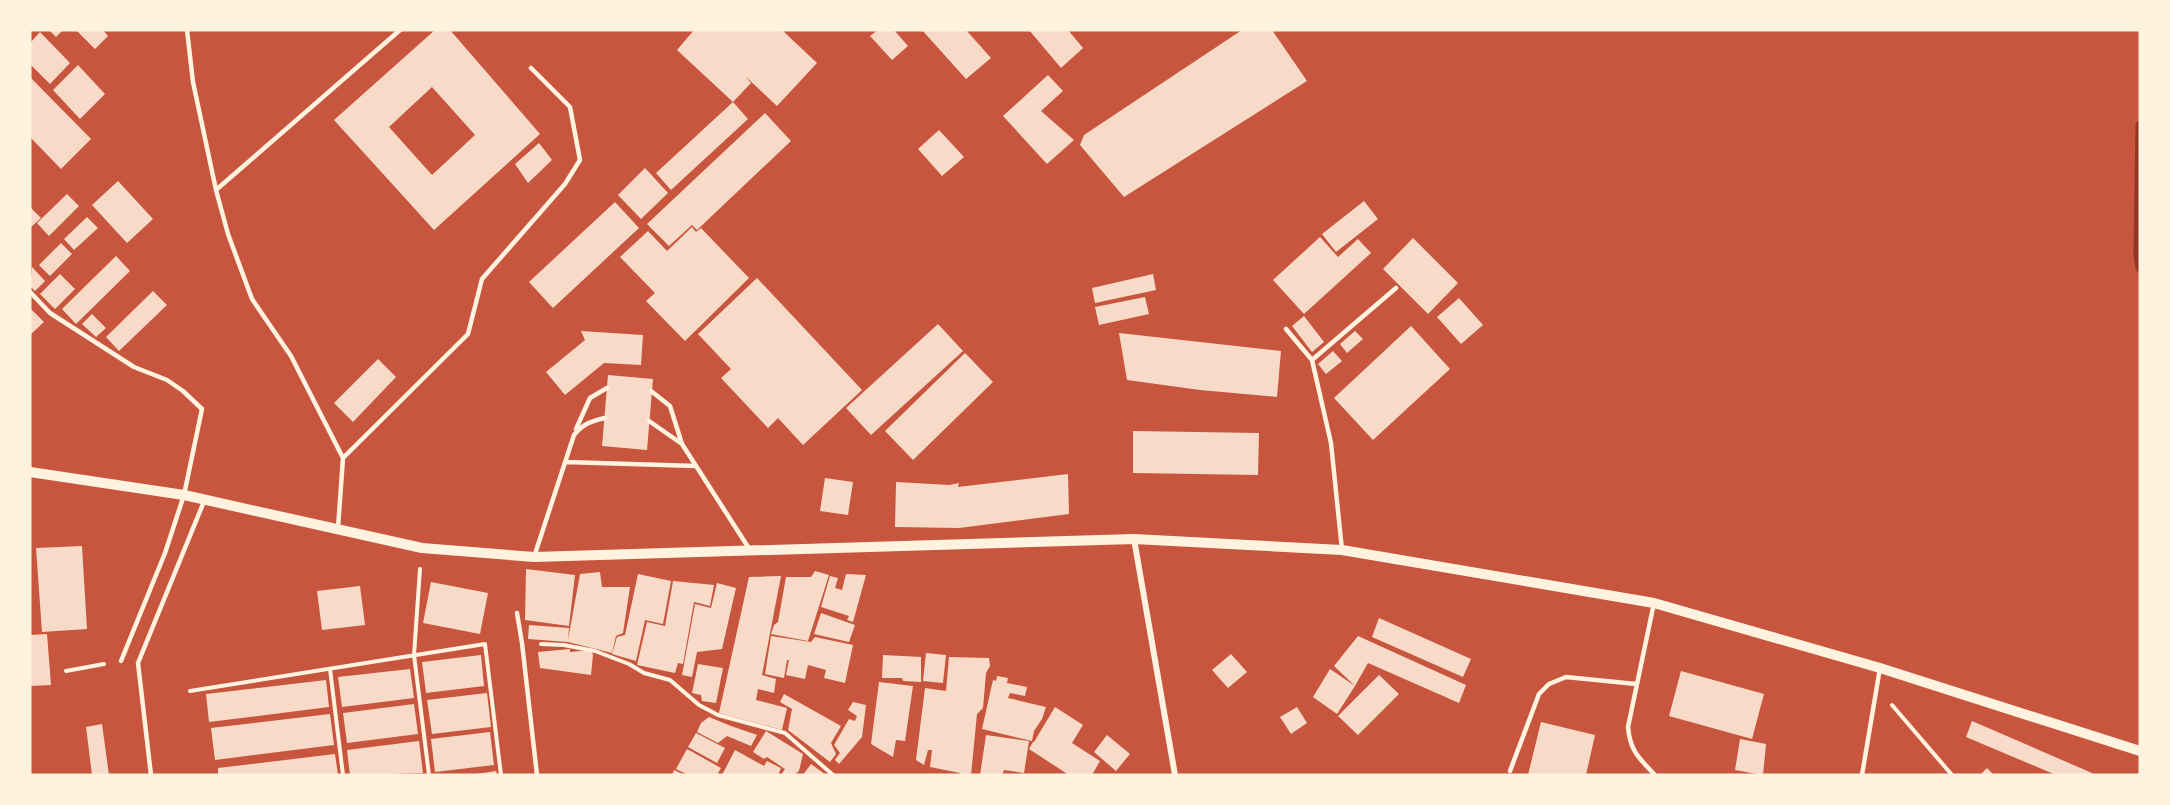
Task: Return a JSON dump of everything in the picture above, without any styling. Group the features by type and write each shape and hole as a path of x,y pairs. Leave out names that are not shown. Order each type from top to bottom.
{"street":[{"path":"30,472 205,499 422,548 534,557 1134,539 1342,550 1654,603 1880,668 2140,751"},
{"path":"1134,539 1175,775"}],"lane":[{"path":"187,30 193,82 216,190 228,234 252,299 291,356 343,458 338,528"},
{"path":"216,190 400,30"},
{"path":"343,458 468,334 482,279 564,184 580,160 570,107 531,68"},
{"path":"1312,360 1396,288"},
{"path":"30,292 50,313 134,367 167,380 183,391 201,409 184,495 165,553 121,661"},
{"path":"1286,329 1312,360 1331,443 1342,550"},
{"path":"534,557 574,435 590,398 607,388"},
{"path":"651,392 670,406 681,444 750,551"},
{"path":"574,435 580,427 590,421 605,418"},
{"path":"649,422 681,444"},
{"path":"565,462 696,466"},
{"path":"151,775 138,663 205,499"},
{"path":"1654,603 1628,727 1629,742 1636,755 1655,775"},
{"path":"517,613 537,775"},
{"path":"1862,775 1880,668"},
{"path":"1510,771 1539,693 1549,684 1566,677 1636,684"}],"path":[{"path":"422,548 414,655 429,775"},
{"path":"522,643 587,649 629,664 645,673 670,680 699,705 718,715 786,733 833,775"},
{"path":"190,691 485,644 501,775"},
{"path":"66,671 121,661"},
{"path":"330,669 343,775"},
{"path":"1892,705 1952,775"}],"building":[{"path":"49,30 63,30 56,37"},
{"path":"76,30 103,30 108,36 95,49"},
{"path":"435,30 450,30 540,134 434,230 334,120","holes":["432,87 475,135 432,175 389,127"]},
{"path":"694,30 782,30 817,63 777,106 745,76 751,83 733,102 677,50"},
{"path":"878,30 894,30 908,46 892,60 870,36"},
{"path":"922,30 966,30 991,58 966,79"},
{"path":"1029,30 1068,30 1083,48 1061,68"},
{"path":"1242,30 1272,30 1307,81 1124,197 1080,145 1084,135"},
{"path":"40,32 70,63 50,84 30,64 30,43"},
{"path":"78,65 105,94 80,119 53,90"},
{"path":"1048,75 1063,91 1041,111 1074,140 1047,164 1003,116"},
{"path":"30,77 91,139 61,169 30,137"},
{"path":"733,102 748,119 671,190 656,173"},
{"path":"765,113 791,141 697,230 692,225 669,246 647,224"},
{"path":"939,130 964,157 942,176 918,149"},
{"path":"539,143 552,160 528,183 515,164"},
{"path":"645,168 668,193 641,219 618,195"},
{"path":"118,181 153,219 127,243 92,205"},
{"path":"67,194 79,206 49,236 37,223"},
{"path":"1364,201 1378,219 1336,252 1322,234"},
{"path":"615,202 639,228 553,308 529,282"},
{"path":"30,207 41,218 30,228"},
{"path":"87,217 98,228 74,250 64,239"},
{"path":"692,227 696,232 701,228 749,278 685,341 646,301 655,293 620,257 648,231 667,251"},
{"path":"1320,237 1338,257 1358,239 1371,253 1304,314 1273,280"},
{"path":"1413,238 1458,283 1428,314 1383,269"},
{"path":"61,243 72,254 50,276 39,265"},
{"path":"116,256 130,271 76,324 62,309"},
{"path":"32,267 45,281 35,291 30,286"},
{"path":"60,274 75,289 55,309 40,294"},
{"path":"1153,274 1156,290 1095,303 1092,288"},
{"path":"757,278 862,390 803,445 778,418 768,428 721,378 731,369 698,334"},
{"path":"153,291 167,305 119,351 106,337"},
{"path":"1145,297 1149,314 1099,325 1095,307"},
{"path":"1459,298 1483,325 1461,344 1437,317"},
{"path":"30,308 44,322 30,335"},
{"path":"92,314 106,328 96,337 82,324"},
{"path":"1304,316 1324,342 1312,352 1292,326"},
{"path":"938,324 963,351 871,435 846,408"},
{"path":"1411,326 1450,369 1373,440 1334,398"},
{"path":"581,331 643,335 641,365 604,363 565,395 546,372 585,340"},
{"path":"1355,331 1363,339 1347,353 1340,344"},
{"path":"1119,333 1281,351 1277,397 1127,380"},
{"path":"1333,351 1342,361 1326,374 1318,364"},
{"path":"965,353 993,382 913,460 885,431"},
{"path":"378,359 396,377 353,422 334,403"},
{"path":"608,375 653,379 647,450 602,446"},
{"path":"1133,431 1259,433 1258,475 1133,473"},
{"path":"1068,474 1069,514 959,528 895,527 896,482 949,485 959,483 958,487"},
{"path":"825,478 853,482 848,515 820,511"},
{"path":"82,546 87,629 42,632 36,548"},
{"path":"526,569 575,575 569,626 525,620"},
{"path":"815,571 829,575 808,641 771,634 774,625 778,622 786,577 811,577"},
{"path":"600,572 602,587 630,587 623,633 616,636 612,653 568,642 528,639 529,625 569,628 568,640 580,574"},
{"path":"638,574 671,581 663,624 645,620 636,661 612,654 617,637 625,635"},
{"path":"846,574 866,575 853,622 847,620 849,616 821,607 830,576 838,578 835,588 842,590"},
{"path":"781,576 762,675 776,679 774,693 758,689 756,700 787,708 782,730 719,713 749,577"},
{"path":"673,581 714,585 710,606 694,602 683,664 678,663 675,673 637,665 647,622 665,626"},
{"path":"431,582 488,593 480,634 423,623"},
{"path":"717,583 736,588 722,649 697,652 692,677 682,675 695,604 711,608"},
{"path":"360,586 365,625 322,630 317,591"},
{"path":"821,613 855,625 849,642 814,634"},
{"path":"1379,618 1471,659 1463,677 1372,637"},
{"path":"47,634 51,685 30,686 30,635"},
{"path":"771,636 811,642 815,637 853,645 845,683 824,678 826,670 808,665 805,679 786,675 789,660 787,660 784,678 765,674"},
{"path":"1358,636 1466,685 1459,703 1368,663 1355,686 1334,666"},
{"path":"570,649 570,652 591,650 593,655 591,675 540,668 538,652"},
{"path":"926,653 946,655 943,683 923,681"},
{"path":"1231,654 1247,672 1228,688 1212,670"},
{"path":"481,655 484,686 426,693 422,662"},
{"path":"883,655 921,657 921,682 903,681 902,678 882,678"},
{"path":"949,657 989,658 990,666 986,673 983,708 977,714 971,775 960,775 960,773 930,767 932,750 928,750 924,765 916,760 925,688 946,691"},
{"path":"698,664 723,668 716,703 702,701 701,695 692,693"},
{"path":"410,669 414,698 342,707 338,677"},
{"path":"1330,669 1355,686 1337,714 1313,697"},
{"path":"1681,671 1764,694 1752,739 1669,716"},
{"path":"1379,675 1399,694 1358,735 1338,716"},
{"path":"997,676 1008,678 1007,683 1027,687 1025,696 1010,693 1008,698 1046,707 1034,731 1032,741 982,729 993,680 996,681"},
{"path":"326,680 329,707 209,722 206,694"},
{"path":"879,682 913,686 905,741 896,740 893,757 871,744"},
{"path":"487,693 491,727 432,734 427,700"},
{"path":"784,694 841,726 831,743 836,754 830,762 788,730 792,709 780,702"},
{"path":"853,702 866,705 862,737 839,764 835,760 840,753 834,745 849,719 855,721 857,716 848,710"},
{"path":"414,704 418,734 347,743 343,713"},
{"path":"1055,707 1083,725 1072,743 1100,761 1092,775 1069,775 1029,749"},
{"path":"1297,707 1307,723 1291,734 1280,717"},
{"path":"330,714 334,745 215,760 211,728"},
{"path":"709,717 757,735 751,746 727,736 718,743 697,732 701,723"},
{"path":"1972,721 2092,773 2090,775 2056,775 1966,737"},
{"path":"1541,722 1595,735 1586,775 1528,775"},
{"path":"102,724 109,775 92,775 86,727"},
{"path":"766,731 803,754 799,771 794,775 781,775 785,769 767,757 764,759 753,752"},
{"path":"490,732 494,765 435,772 431,739"},
{"path":"696,733 725,748 717,763 688,747"},
{"path":"986,735 1029,741 1024,773 1004,770 1002,775 980,775"},
{"path":"1107,735 1130,754 1116,771 1094,752"},
{"path":"1740,739 1766,744 1763,775 1735,770"},
{"path":"419,741 423,773 350,775 347,750"},
{"path":"687,749 721,768 717,775 688,775 676,769"},
{"path":"735,750 764,766 767,761 781,768 778,775 722,775"},
{"path":"335,754 338,775 218,775 218,768"},
{"path":"811,764 826,775 803,775"},
{"path":"1987,768 1994,775 1980,775"},
{"path":"674,770 685,775 672,775"},
{"path":"496,771 497,775 476,775 476,774"}],"waterway":[{"path":"2140,125 2138,255 2140,268"}]}
